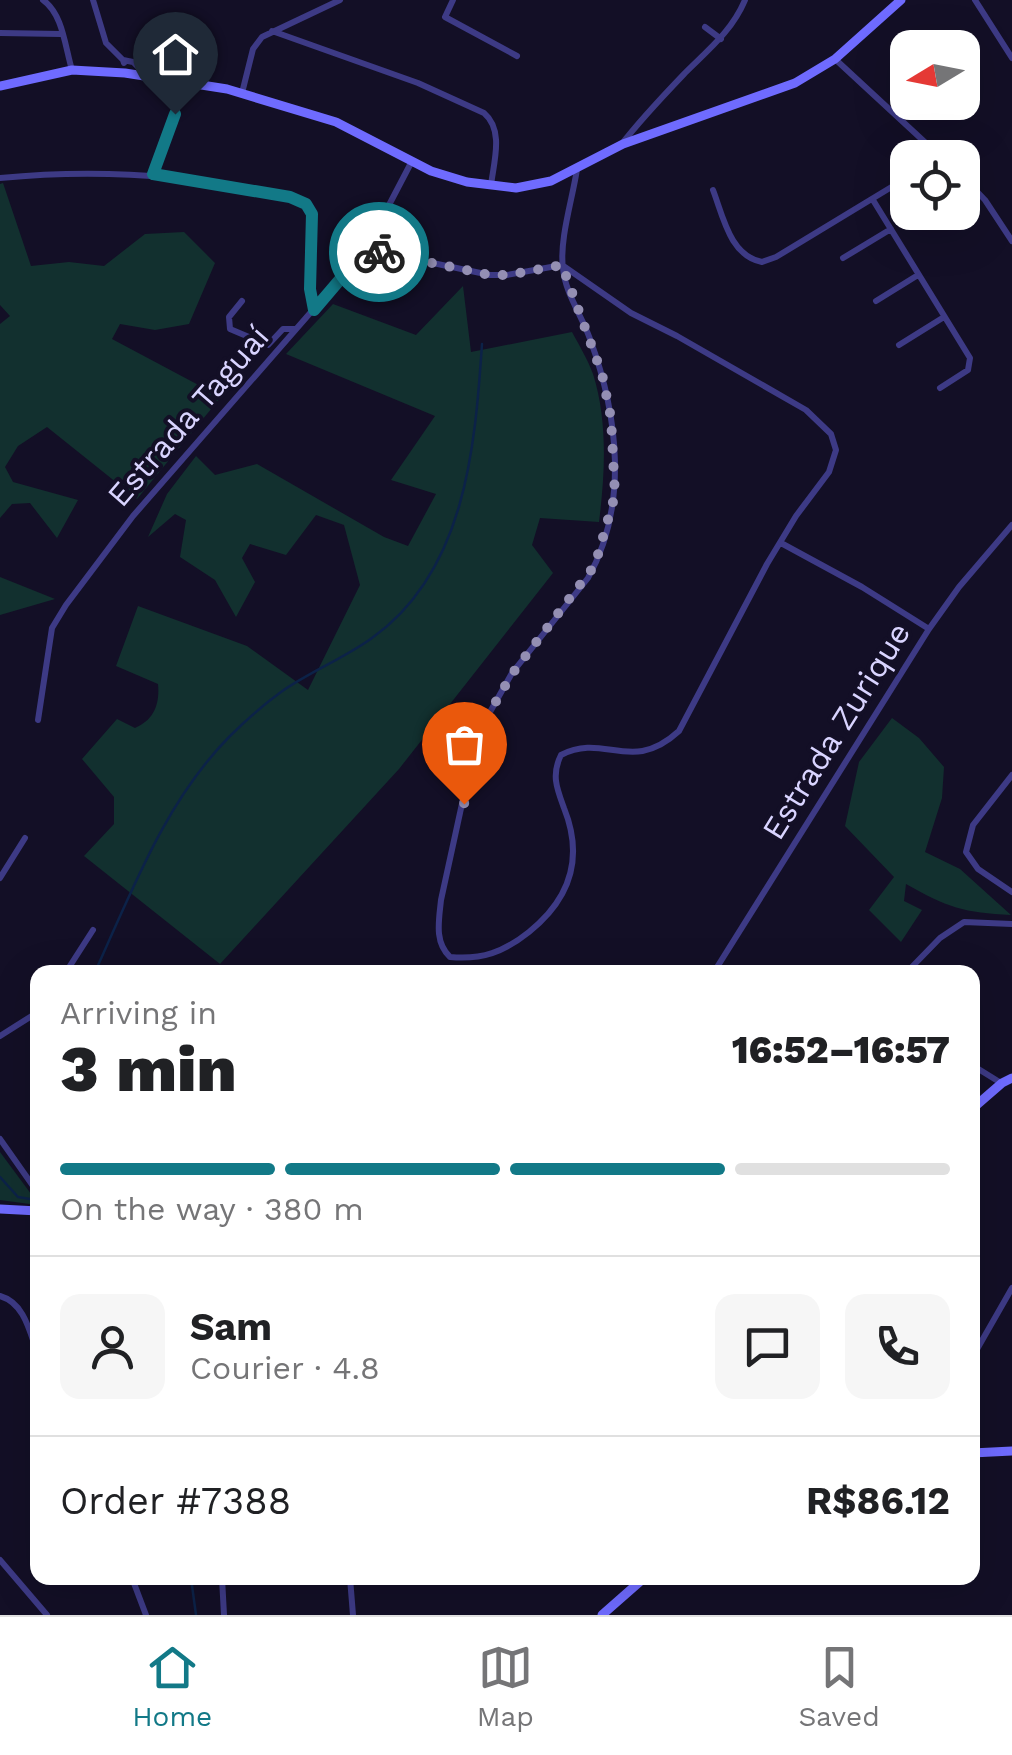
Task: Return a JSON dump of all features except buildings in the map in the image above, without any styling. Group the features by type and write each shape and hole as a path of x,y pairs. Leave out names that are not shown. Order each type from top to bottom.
{"street":[{"path":"42,0 54,8 72,70"},
{"path":"93,0 106,43 148,76"},
{"path":"242,93 253,49 262,37 340,0"},
{"path":"453,0 445,17 517,56"},
{"path":"620,146 680,78 721,39 740,14 745,0"},
{"path":"0,86 72,70 148,76 242,93 336,122 431,171 516,188 535,185 620,146 795,83 836,59 901,0"},
{"path":"975,0 1012,58"},
{"path":"705,27 721,39"},
{"path":"272,31 418,83 484,113 493,121 496,131 491,185"},
{"path":"0,33 60,34"},
{"path":"836,59 922,140"},
{"path":"123,60 124,73"},
{"path":"153,174 186,84"},
{"name":"Estrada Taguaí","path":"38,720 52,628 66,605 133,516 366,249 412,160"},
{"path":"366,249 490,275 562,265 631,314 806,410 824,424 834,440 836,459 781,542 679,731 666,743 640,754 586,748 561,756 556,786 569,823 574,867 568,888 553,911 508,948 482,957 450,957 440,943 441,900 477,734 512,674 595,565 615,495 611,418 602,374 562,265 577,169"},
{"path":"0,178 153,174 290,197 306,204 312,214 310,289 314,310"},
{"path":"713,190 738,248 762,262 890,189"},
{"path":"980,195 1012,241"},
{"path":"874,200 890,227"},
{"path":"843,258 890,230"},
{"path":"892,230 972,362 968,370 940,388"},
{"path":"876,301 918,275"},
{"path":"242,301 229,317 230,329 268,344 283,330 296,330"},
{"path":"899,345 944,318"},
{"name":"Estrada Zurique","path":"718,965 929,629 1012,525"},
{"path":"781,542 862,586 929,629"},
{"path":"1012,775 973,825 966,852 978,870 1012,892"},
{"path":"0,878 25,838"},
{"path":"914,965 940,938 964,922 1012,924"},
{"path":"70,965 93,930"},
{"path":"0,1036 30,1017"},
{"path":"980,1068 1007,1080 980,1102"},
{"path":"0,1139 30,1181"},
{"path":"0,1208 30,1211"},
{"path":"980,1344 1012,1288"},
{"path":"0,1296 18,1306 30,1335"},
{"path":"980,1453 1012,1451"},
{"path":"0,1560 47,1615"},
{"path":"135,1585 146,1615"},
{"path":"222,1585 224,1615"},
{"path":"350,1585 352,1615"},
{"path":"602,1615 636,1585"}],"green space":[{"path":"3,183 31,266 69,262 104,266 145,234 184,232 215,263 189,324 155,330 120,324 112,339 221,397 137,499 47,427 18,446 5,467 13,482 78,500 57,538 30,503 12,504 0,518 0,324 10,316 0,305"},
{"path":"463,286 471,352 572,332 593,374 601,410 604,466 599,522 540,518 532,545 553,573 399,769 220,964 84,856 114,824 114,797 82,759 117,719 135,728 147,721 157,705 158,684 116,666 138,606 247,646 308,690 360,585 344,525 316,515 286,555 250,544 242,558 255,582 236,617 215,580 180,557 186,520 175,514 148,537 167,494 196,456 215,475 257,464 384,537 408,546 436,494 391,480 435,416 286,354 333,304 416,335"},
{"path":"0,577 55,599 0,615"},
{"path":"892,718 919,738 944,767 942,798 925,852 960,869 1011,915 956,907 906,884 904,901 922,910 901,942 869,910 894,877 845,826 859,762"},
{"path":"0,1152 30,1193 30,1204 0,1200"}],"waterway":[{"path":"98,965 152,848 206,762 274,697 372,638 403,611 427,579 446,544 469,466 482,344"},
{"path":"0,1177 18,1197 30,1199"},
{"path":"192,1585 196,1615"}],"way so far":[{"path":"379,252 490,275 534,272 562,265 602,374 611,418 615,495 595,565 494,701 477,734 464,804"}],"route":[{"path":"175,114 153,174 290,197 306,204 312,214 310,289 314,310 366,249 379,252"}]}
